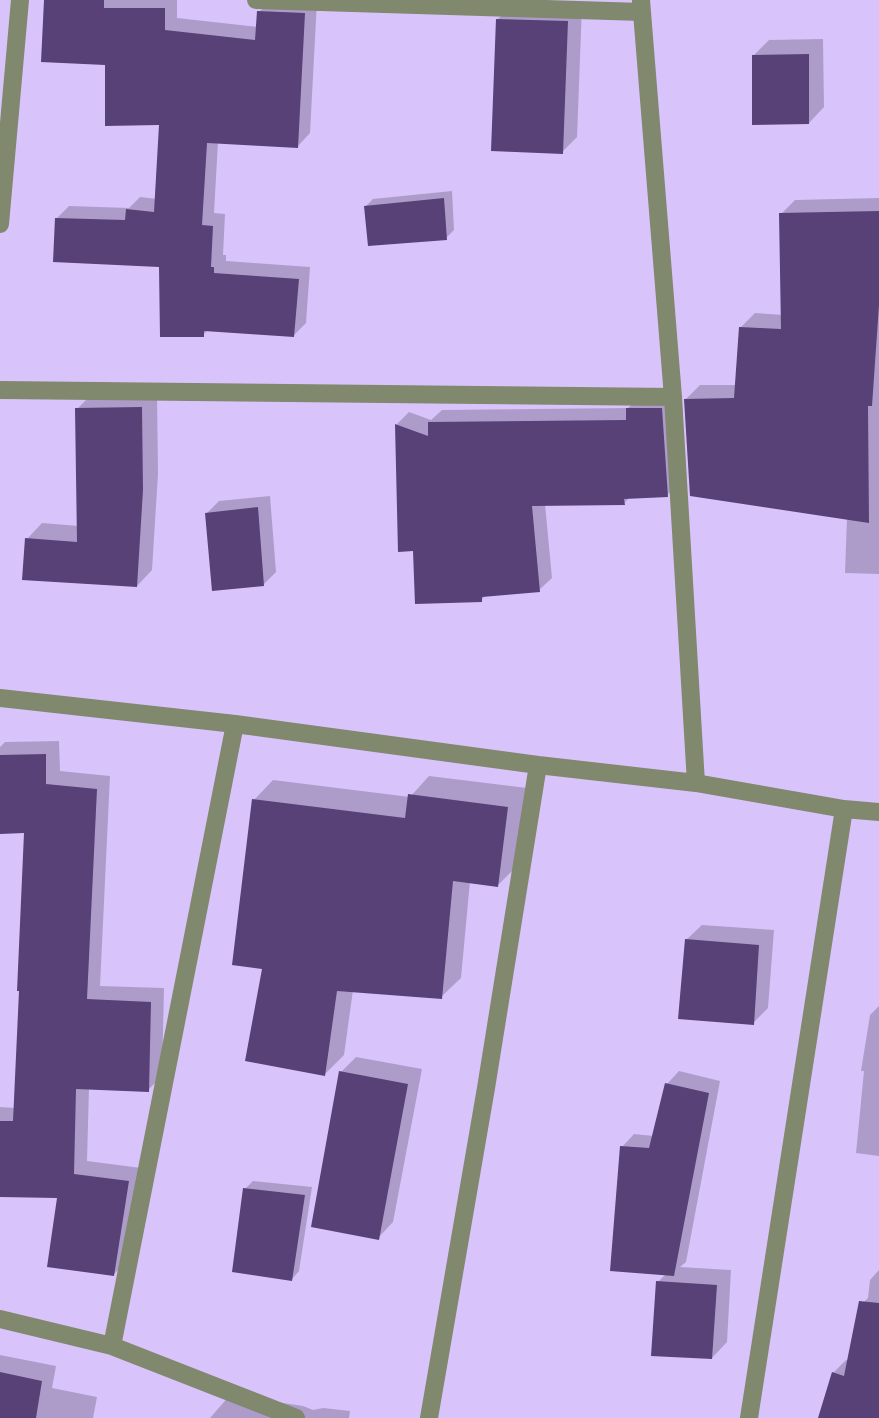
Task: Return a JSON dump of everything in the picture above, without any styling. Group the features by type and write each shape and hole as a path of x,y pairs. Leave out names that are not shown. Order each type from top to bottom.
{"street":[{"path":"0,224 20,0"},
{"path":"256,0 642,6 673,397 696,783"},
{"path":"0,390 673,397"},
{"path":"0,698 235,724 538,765 696,783 844,809 879,812"},
{"path":"112,1346 235,724"},
{"path":"429,1418 538,765"},
{"path":"749,1418 844,809"},
{"path":"0,1319 112,1346 296,1418"}],"building":[{"path":"44,0 104,0 104,8 165,8 165,30 255,40 257,11 305,13 298,148 207,143 202,225 213,226 211,267 214,267 214,273 299,279 294,337 204,331 204,337 160,337 159,267 53,262 55,218 125,220 126,209 154,212 159,125 105,126 105,65 41,62"},
{"path":"496,19 568,21 563,154 491,151"},
{"path":"809,54 809,124 752,125 752,55"},
{"path":"444,198 447,240 368,246 364,206"},
{"path":"879,211 879,305 872,406 868,406 869,523 690,496 684,399 734,398 739,327 781,329 779,213"},
{"path":"142,407 143,490 137,587 22,580 25,538 77,542 75,408"},
{"path":"626,408 662,408 668,497 624,499 625,505 532,506 540,592 482,597 482,602 415,604 413,551 398,552 395,424 428,436 428,422 626,420"},
{"path":"258,507 264,586 212,591 205,513"},
{"path":"46,754 46,784 97,789 87,999 151,1002 149,1092 76,1089 74,1174 129,1181 114,1276 47,1267 57,1198 0,1197 0,1121 13,1121 24,833 0,834 0,755"},
{"path":"408,794 508,807 498,887 453,881 442,999 337,991 325,1076 245,1061 262,969 232,965 252,799 405,818"},
{"path":"685,939 759,945 754,1025 678,1019"},
{"path":"339,1071 408,1084 379,1240 311,1227"},
{"path":"665,1083 709,1093 674,1276 610,1271 620,1146 649,1148"},
{"path":"243,1188 305,1195 292,1281 232,1272"},
{"path":"656,1281 717,1285 712,1359 651,1356"},
{"path":"859,1301 879,1303 879,1418 818,1418 832,1372 844,1376"},
{"path":"0,1372 42,1381 36,1418 0,1418"}]}
